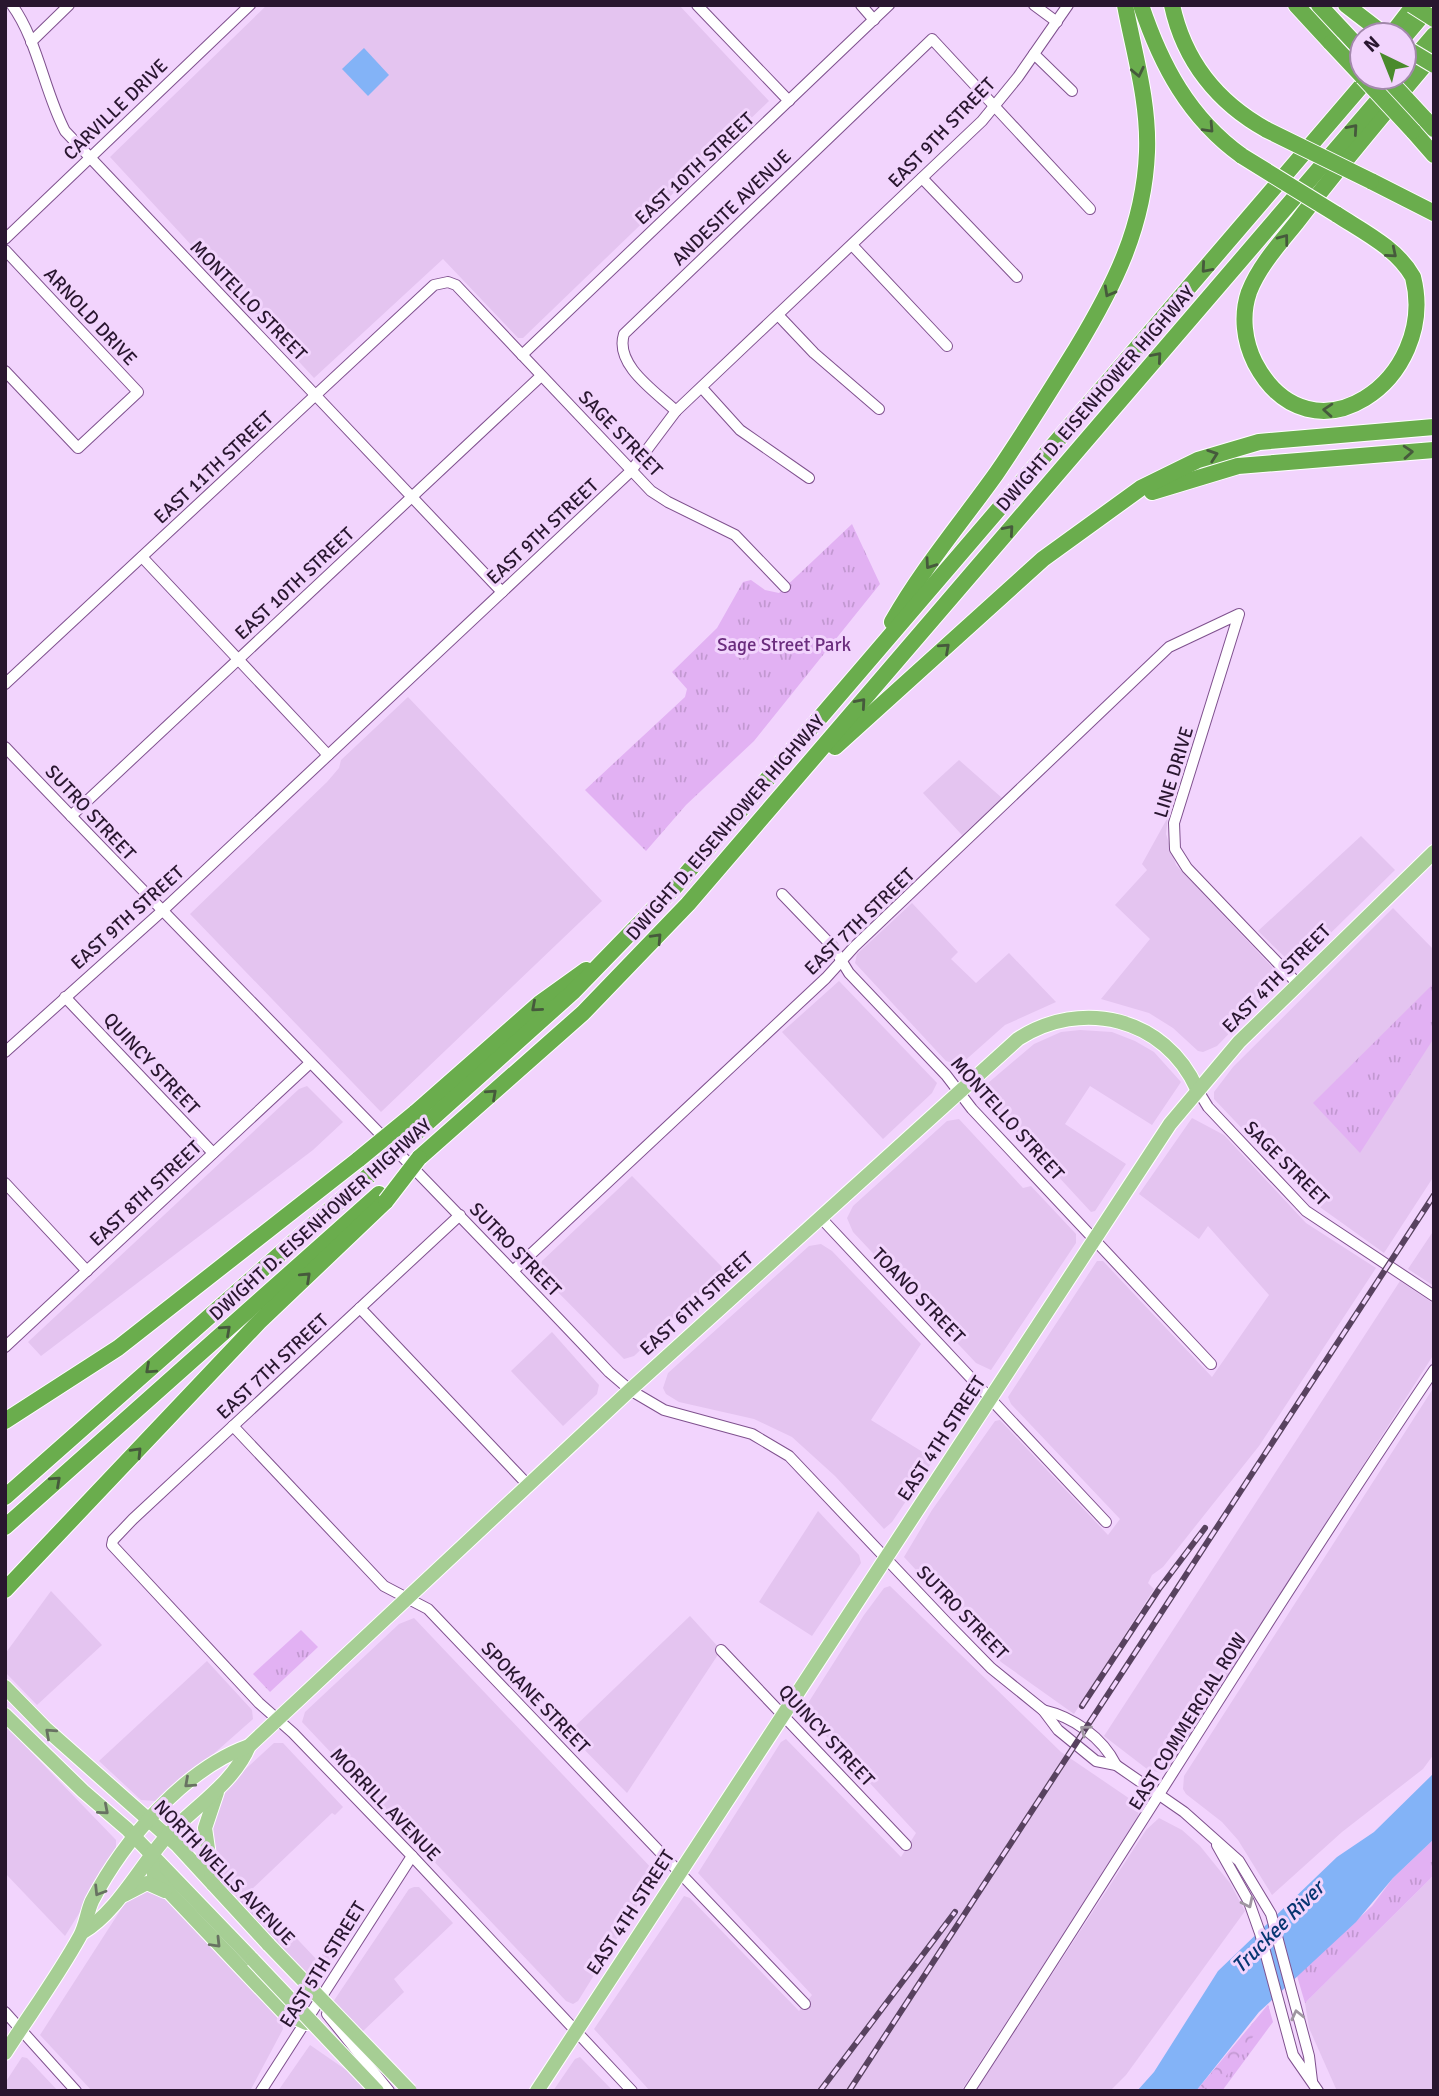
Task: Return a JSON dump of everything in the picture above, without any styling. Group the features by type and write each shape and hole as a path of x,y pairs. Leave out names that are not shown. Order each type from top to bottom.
{"highway":[{"path":"876,653 921,576 1031,422 1110,291 1125,258 1141,206 1147,150 1146,109 1125,5"},
{"path":"1141,5 1158,54 1180,92 1211,131 1242,156 1336,214 1402,261 1420,291 1425,325 1418,357 1400,383 1376,401 1335,411 1318,410 1290,399 1266,379 1253,359 1246,338 1245,309 1249,293 1266,263 1322,189 1434,54"},
{"path":"1172,5 1183,40 1210,86 1236,110 1267,130 1434,213"},
{"path":"1296,5 1348,61"},
{"path":"1319,5 1348,36"},
{"path":"1401,21 1413,5 1434,19"},
{"path":"1418,21 1431,5"},
{"path":"1352,10 1367,21"},
{"path":"1418,54 1434,35"},
{"path":"1418,55 1434,65"},
{"path":"1315,139 1350,91"},
{"name":"DWIGHT D. EISENHOWER HIGHWAY","path":"5,1497 366,1178 421,1118 612,954 693,866 1357,91"},
{"path":"1377,91 1434,155"},
{"name":"DWIGHT D. EISENHOWER HIGHWAY","path":"5,1527 383,1197 419,1158 583,1013 635,961 785,792 1386,91"},
{"path":"1399,91 1429,124"},
{"path":"785,792 1043,559 1141,488 1228,450 1292,437 1403,432 1434,427"},
{"path":"1111,511 1172,484 1238,466 1434,450"},
{"path":"5,1421 118,1348 359,1159 421,1118"},
{"path":"5,1590 259,1322 383,1197"}],"main road":[{"name":"EAST 4TH STREET","path":"537,2091 1142,1164 1197,1089 1297,983 1434,852"},
{"name":"EAST 6TH STREET","path":"5,2053 83,1932 92,1901 134,1837 150,1819 208,1766 249,1746 630,1390 959,1092 1031,1031 1062,1019 1079,1016 1115,1020 1144,1032 1187,1070 1197,1089"},
{"name":"NORTH WELLS AVENUE","path":"5,1687 51,1734 168,1836 410,2091"},
{"path":"5,1715 151,1854 377,2091"},
{"name":"EAST 6TH STREET","path":"83,1932 94,1926 151,1854 242,1762 249,1746"},
{"path":"214,1885 205,1828 211,1804 220,1786"},
{"path":"151,1854 154,1875 170,1893 284,2013 306,2023"},
{"path":"118,1899 129,1890 147,1884 170,1893"}],"street":[{"name":"MONTELLO STREET","path":"12,5 31,42 65,131 502,592"},
{"path":"31,42 69,5"},
{"name":"CARVILLE DRIVE","path":"5,239 250,5"},
{"path":"697,5 789,101"},
{"path":"860,5 874,20"},
{"name":"EAST 10TH STREET","path":"522,355 889,5"},
{"path":"1034,5 1056,22"},
{"name":"EAST 9TH STREET","path":"5,1052 161,912 631,471 676,411 993,108 1068,5"},
{"name":"ANDESITE AVENUE","path":"676,411 624,359 620,345 624,334 932,39 993,108"},
{"path":"1034,54 1072,91"},
{"path":"993,108 1090,209"},
{"path":"922,178 1017,277"},
{"path":"852,245 947,346"},
{"name":"ARNOLD DRIVE","path":"5,250 138,392 78,448 5,371"},
{"name":"SAGE STREET","path":"448,282 456,285 631,471 668,502 735,535 785,587"},
{"name":"EAST 11TH STREET","path":"5,684 434,285 448,282"},
{"path":"778,316 814,353 879,409"},
{"name":"EAST 10TH STREET","path":"71,816 541,376"},
{"path":"702,388 740,429 809,478"},
{"path":"142,557 328,755"},
{"name":"EAST 7TH STREET","path":"513,1271 1169,647 1239,614"},
{"name":"LINE DRIVE","path":"1239,614 1174,823 1175,849 1186,868 1297,983"},
{"name":"SUTRO STREET","path":"5,747 161,912 630,1390 682,1417 737,1429 777,1447 803,1468 991,1668 1043,1710 1058,1730 1096,1761 1116,1765"},
{"name":"MONTELLO STREET","path":"782,894 833,947 841,961 959,1092 1211,1364"},
{"name":"QUINCY STREET","path":"65,997 213,1153"},
{"name":"EAST 8TH STREET","path":"5,1347 309,1063"},
{"name":"SAGE STREET","path":"1197,1089 1208,1107 1306,1211 1434,1296"},
{"path":"5,1184 87,1271"},
{"name":"EAST 7TH STREET","path":"112,1545 118,1534 460,1215"},
{"name":"TOANO STREET","path":"820,1217 1107,1522"},
{"path":"360,1308 528,1485"},
{"name":"EAST COMMERCIAL ROW","path":"969,2091 1161,1796 1372,1462 1434,1370"},
{"name":"SPOKANE STREET","path":"233,1426 384,1586 428,1609 805,2004"},
{"name":"MORRILL AVENUE","path":"112,1545 277,1720 412,1856 632,2091"},
{"name":"QUINCY STREET","path":"721,1650 906,1845"},
{"name":"SUTRO STREET","path":"1043,1710 1065,1716 1099,1741 1116,1765 1161,1796 1239,1861 1271,1914 1315,2086"},
{"name":"EAST 5TH STREET","path":"261,2091 412,1856"},
{"path":"318,2004 389,2091"},
{"path":"5,2012 76,2091"},
{"path":"306,2023 338,2036 358,2055"}],"shaded area":[{"path":"267,5 679,5 769,101 523,338 518,338 443,259 314,378 110,157"},
{"path":"408,697 602,901 381,1112 190,914 327,782 339,768 341,760"},
{"path":"959,760 1002,798 962,835 923,793"},
{"path":"1168,817 1166,834 1176,865 1272,967 1278,978 1278,983 1217,1046 1203,1052 1198,1051 1173,1028 1149,1013 1101,999 1150,939 1115,905 1147,870 1142,864"},
{"path":"1361,836 1395,870 1302,961 1290,962 1258,931"},
{"path":"912,903 958,952 951,959 976,983 1009,953 1056,1002 1005,1025 960,1065 946,1061 855,963 857,954"},
{"path":"1393,908 1434,950 1434,1176 1384,1253 1310,1200 1214,1099 1214,1092 1233,1067"},
{"path":"839,981 937,1083 932,1093 883,1139 782,1032"},
{"path":"1061,1032 1112,1032 1135,1041 1154,1052 1181,1082 1152,1125 1090,1086 1065,1124 1126,1164 1095,1211 1091,1212 984,1096 988,1083 1034,1044"},
{"path":"307,1086 343,1122 313,1150 41,1356 28,1342 299,1089"},
{"path":"1192,1118 1224,1135 1306,1223 1376,1268 1259,1446 1163,1567 1152,1575 1148,1583 1154,1589 1074,1714 1001,1662 904,1557 932,1510 995,1421 1000,1420 1108,1535 1120,1519 1011,1404 1008,1397 1097,1261 1103,1261 1212,1377 1269,1295 1208,1226 1199,1239 1139,1194"},
{"path":"959,1119 1023,1188 1031,1186 1076,1234 1076,1243 991,1370 976,1363 853,1232 847,1218 853,1206 947,1121"},
{"path":"632,1176 725,1270 634,1356 624,1359 543,1277 540,1268 542,1261"},
{"path":"1434,1230 1434,1286 1408,1269"},
{"path":"821,1244 832,1251 921,1344 871,1420 934,1459 892,1522 884,1529 835,1476 792,1437 754,1419 679,1402 666,1394 663,1388 668,1373 809,1246"},
{"path":"1400,1281 1434,1304 1434,1354 1172,1764 1161,1773 1147,1769 1104,1736"},
{"path":"552,1332 599,1385 597,1394 563,1426 511,1371"},
{"path":"1434,1387 1434,1754 1423,1769 1342,1832 1272,1895 1238,1840 1222,1822 1186,1794 1183,1789 1184,1776"},
{"path":"818,1511 859,1555 861,1563 812,1636 759,1602"},
{"path":"890,1586 1061,1752 1139,1806 1138,1821 961,2091 650,2091 594,2029 684,1896 690,1898 799,2011 812,1995 698,1873 781,1742 786,1739 901,1857 916,1833 803,1711 864,1615 884,1588"},
{"path":"51,1591 102,1645 37,1705 5,1672 5,1654"},
{"path":"690,1616 721,1650 627,1793 568,1733"},
{"path":"414,1618 657,1874 578,2001 573,2004 566,2001 302,1722 305,1712 399,1624"},
{"path":"207,1661 252,1710 253,1719 166,1796 157,1801 141,1800 99,1761"},
{"path":"5,1725 116,1840 116,1854 65,1936 5,1873"},
{"path":"274,1743 283,1743 343,1807 335,1815 332,1813 251,1890 318,1961 327,1947 335,1952 315,1982 257,1922 220,1876 214,1863 209,1818 227,1786"},
{"path":"1159,1818 1182,1830 1200,1846 1230,1883 1245,1911 1126,2075 1110,2091 976,2091 1146,1830"},
{"path":"1434,1875 1434,2091 1337,2091 1309,2028 1305,2003"},
{"path":"419,1887 453,1923 394,1979 404,1992 362,2032 333,2002 409,1889"},
{"path":"152,1889 168,1897 281,2017 283,2029 250,2091 92,2091 40,2035 127,1900 134,1894"},
{"path":"310,2045 352,2074 365,2091 278,2091"},
{"path":"22,2057 27,2058 58,2091 5,2091 5,2083"},
{"path":"580,2057 613,2091 553,2091 575,2059"}],"green space":[{"name":"Sage Street Park","path":"852,524 880,584 754,741 686,805 646,851 585,790 685,697 687,689 672,672 717,628 743,582 751,580 765,590 779,593"},
{"path":"1434,983 1434,1038 1360,1153 1313,1103"},
{"path":"301,1630 318,1647 270,1692 253,1674"},
{"path":"1434,1839 1434,1875 1305,2003 1297,1976 1372,1906 1393,1878"},
{"path":"1268,2005 1273,2022 1222,2091 1196,2091"},
{"path":"1268,2005 1270,2012 1224,2079 1217,2085 1198,2089"}],"water":[{"path":"364,48 389,75 368,96 342,69"},
{"name":"Truckee River","path":"1434,1773 1434,1839 1393,1878 1356,1922 1259,2012 1196,2091 1137,2091 1154,2072 1218,1971 1337,1857 1374,1832"}],"railway":[{"path":"849,2091 1434,1195"},
{"path":"1082,1706 1159,1589 1205,1528"},
{"path":"820,2091 955,1912"}]}
